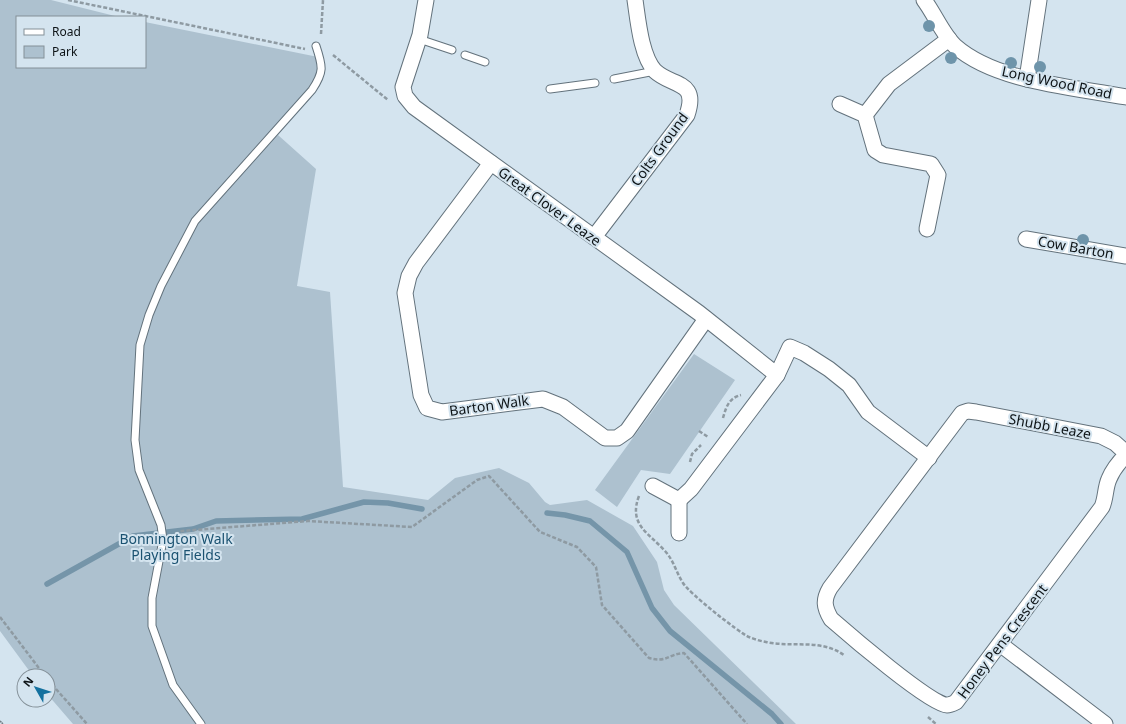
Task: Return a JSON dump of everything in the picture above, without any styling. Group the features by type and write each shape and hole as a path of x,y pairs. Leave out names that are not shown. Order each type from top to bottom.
{"street":[{"name":"Great Clover Leaze","path":"426,0 413,59 405,76 403,87 405,96 414,107 706,319 777,375"},
{"name":"Colts Ground","path":"594,237 687,115 691,102 688,93 680,85 656,71 642,47 635,0"},
{"name":"Long Wood Road","path":"924,0 954,45 982,64 1027,79 1126,97"},
{"path":"1027,79 1039,0"},
{"path":"865,115 889,84 949,39"},
{"path":"840,104 865,115"},
{"path":"865,115 875,150 883,155 931,164 938,175 927,229"},
{"name":"Barton Walk","path":"491,163 416,263 409,276 405,294 421,395 427,408 442,412 543,399 563,407 605,438 617,438 627,431 706,319"},
{"name":"Cow Barton","path":"1026,239 1126,256"},
{"path":"679,533 679,500 691,489 761,398 777,375 790,347 804,353 829,369 849,385 868,412 930,458"},
{"name":"Honey Pens Crescent","path":"968,411 962,413 930,458 830,588 825,597 825,608 830,619 899,676 937,702 947,706 956,702 1102,507 1106,499 1108,480 1115,466 1126,454"},
{"name":"Shubb Leaze","path":"968,411 1101,436 1115,443 1126,454"},
{"path":"647,488 679,500"},
{"path":"1000,644 1105,724"}],"lane":[{"path":"418,39 452,50"},
{"path":"201,724 173,685 152,626 152,598 163,540 161,525 139,470 135,440 140,345 149,315 161,286 195,221 312,90 321,76 321,60 316,46"},
{"path":"465,55 486,62"},
{"path":"614,79 656,71"},
{"path":"550,89 595,83"}],"path":[{"path":"68,0 145,16"},
{"path":"316,46 321,34 323,0"},
{"path":"146,16 304,49 316,46 335,56 393,104"},
{"path":"720,422 726,406 736,396 744,395 761,398"},
{"path":"699,431 708,437"},
{"path":"690,464 692,454 712,432"},
{"path":"163,540 182,532 308,521 412,527 477,480 488,476 540,532 577,547 596,567 602,605 649,658 659,661 669,658 676,653 684,653 747,724"},
{"path":"647,488 637,503 635,514 639,524 670,556 683,583 692,594 748,636 767,643 828,646 849,658"},
{"path":"0,617 39,668"},
{"path":"56,689 87,724"},
{"path":"924,715 936,724"}],"green space":[{"name":"Bonnington Walk Playing Fields","path":"0,0 51,0 115,16 16,16 16,68 146,68 146,22 323,58 311,98 278,135 316,169 297,286 330,292 343,487 428,500 455,478 499,468 529,483 545,502 550,505 587,500 633,526 657,562 664,590 674,605 796,724 73,724 56,704 56,668 27,668 0,631"},
{"path":"694,354 735,380 670,474 641,470 617,507 595,490"}],"waterway":[{"path":"47,584 133,536 193,529 216,521 302,519 364,502 388,503 422,509"},
{"path":"547,513 565,515 590,521 627,552 652,608 670,631 772,714 781,724"}]}
